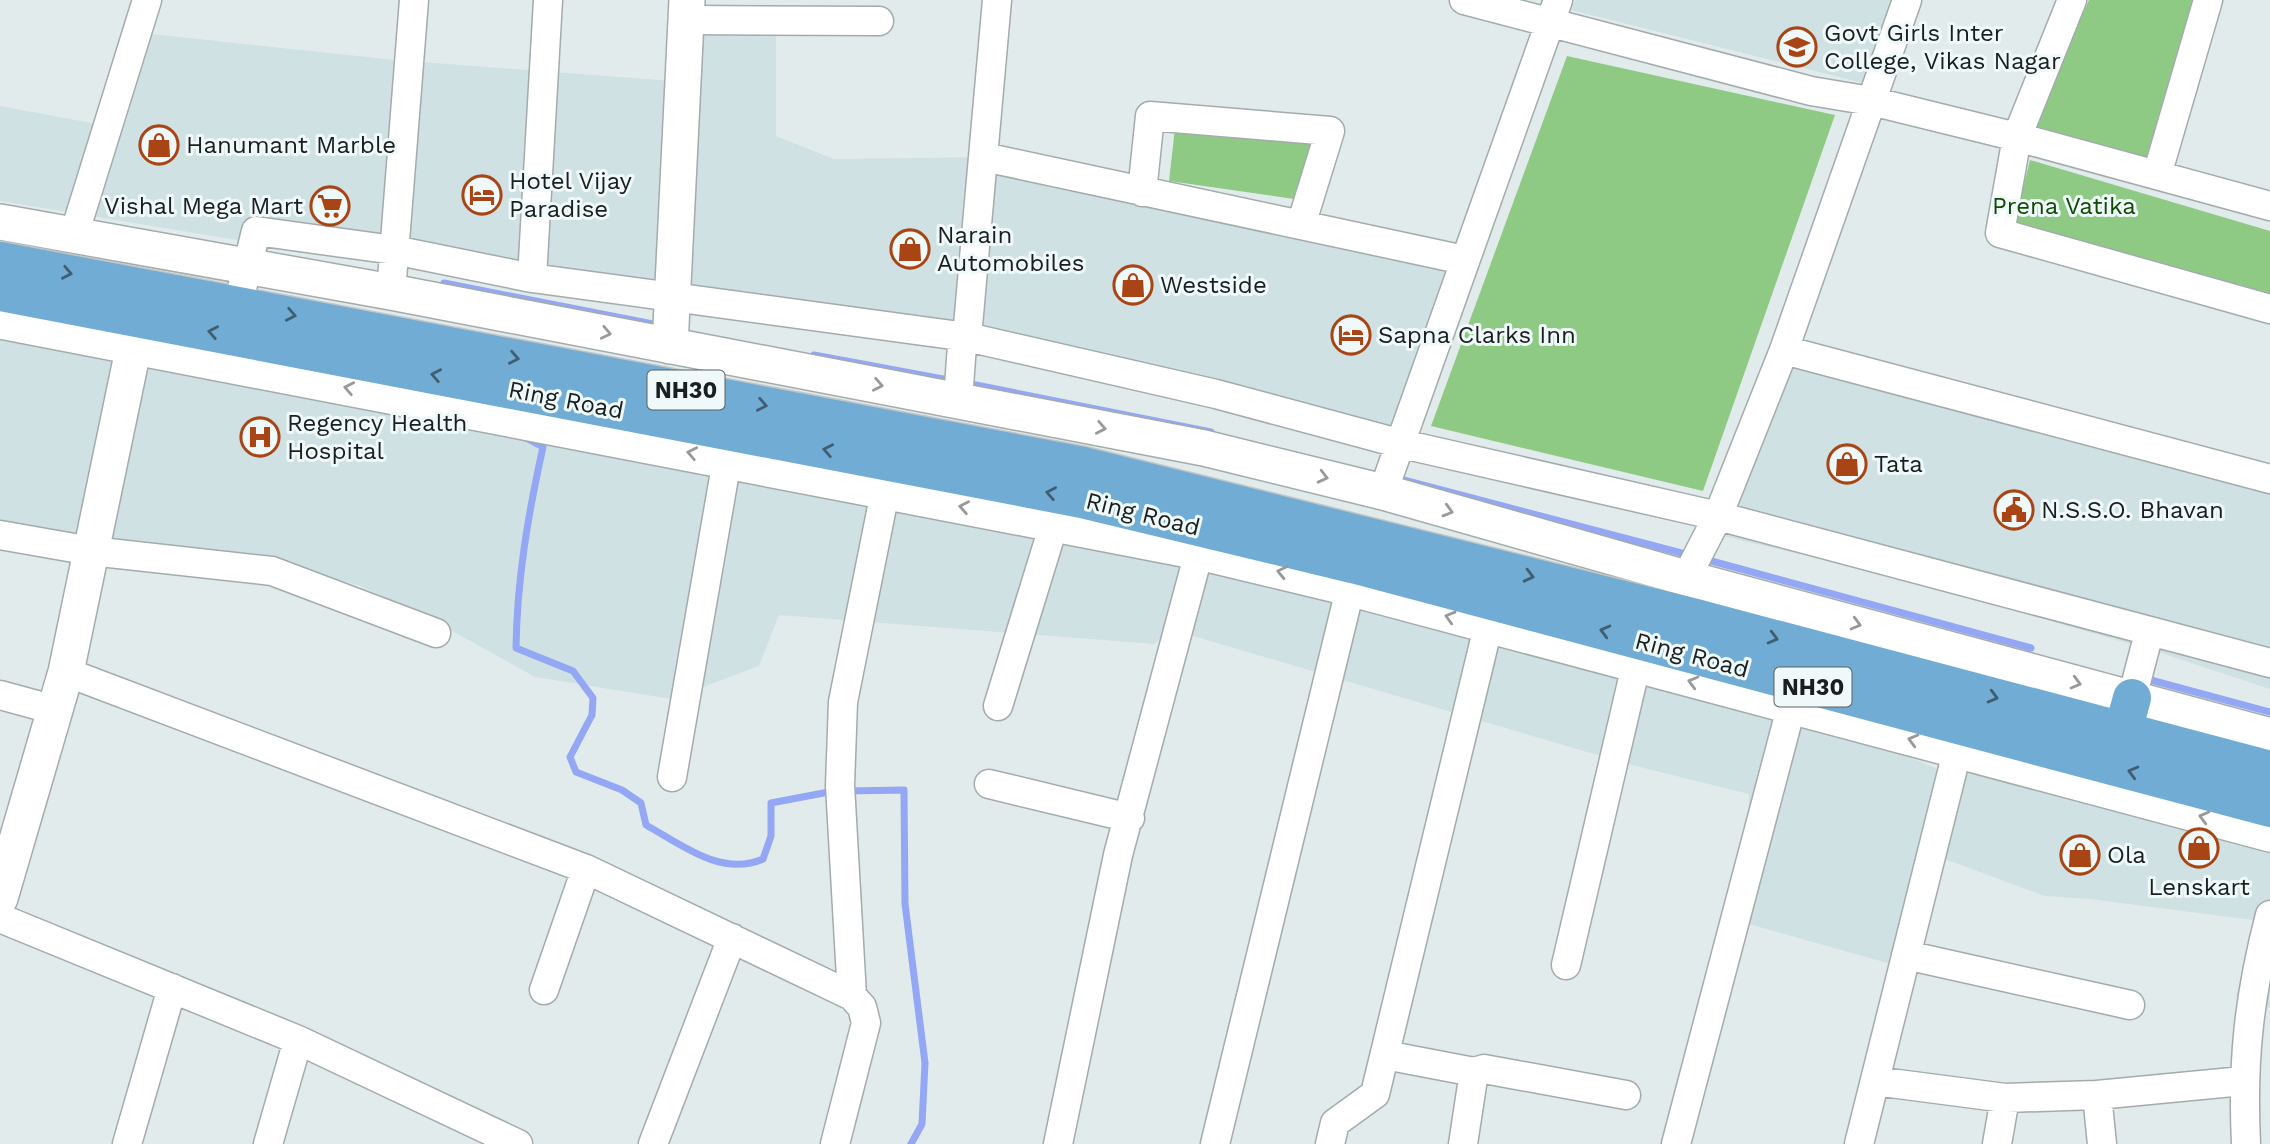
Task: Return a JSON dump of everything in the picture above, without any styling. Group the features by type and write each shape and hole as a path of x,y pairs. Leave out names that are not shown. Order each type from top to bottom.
{"highway":[{"name":"Ring Road","path":"0,261 139,317 238,305 1083,466 1654,607 2131,704 2270,769"},
{"name":"Ring Road","path":"0,292 139,317 886,477 1082,499 1352,577 1639,654 2270,808"}],"street":[{"path":"74,235 147,0"},
{"path":"391,292 414,0"},
{"path":"532,278 548,0"},
{"path":"959,391 984,156 997,0"},
{"path":"1464,0 1554,11 1811,91 1871,101 2017,137 2270,206"},
{"path":"1689,572 1718,516 1784,350 1907,0"},
{"path":"2071,0 2017,137 2000,233 2270,309"},
{"path":"2157,175 2208,0"},
{"path":"672,323 686,10 879,20"},
{"path":"1389,471 1554,11"},
{"path":"1142,192 1150,116 1330,131 1301,225"},
{"path":"984,156 1464,260"},
{"path":"0,222 391,292 672,323 965,341 1216,394 1389,471 1689,572 2131,704 2270,736"},
{"path":"238,305 256,231 394,250 532,278 672,323 1204,448 1718,516 2147,641 2270,663"},
{"path":"0,898 66,672 153,250"},
{"path":"0,321 139,317"},
{"path":"1784,350 2270,480"},
{"path":"672,777 732,446"},
{"path":"852,996 840,793 843,702 886,477 1054,524 1199,552 1352,577 1488,627 1639,654 1791,708 2270,834"},
{"path":"998,706 1054,524"},
{"path":"0,535 91,551 272,571 436,634"},
{"path":"1058,1144 1118,855 1199,552"},
{"path":"1215,1144 1352,577"},
{"path":"1330,1144 1335,1123 1375,1094 1488,627"},
{"path":"2131,704 2147,641"},
{"path":"1566,965 1639,654"},
{"path":"66,672 586,869 852,996 862,1007 866,1023 835,1144"},
{"path":"0,695 55,710"},
{"path":"1676,1144 1791,708"},
{"path":"1859,1144 1957,752"},
{"path":"989,784 1130,818"},
{"path":"544,990 586,869"},
{"path":"2246,1144 2243,1081 2259,1026 2270,915"},
{"path":"0,918 299,1040 518,1144"},
{"path":"653,1144 732,939"},
{"path":"1906,955 2130,1004"},
{"path":"127,1144 172,988"},
{"path":"268,1144 299,1040"},
{"path":"1385,1055 1474,1072 1483,1069 1626,1095"},
{"path":"1463,1144 1474,1072"},
{"path":"1875,1081 2005,1098 2097,1095 2243,1081"},
{"path":"2097,1095 2102,1144"},
{"path":"1997,1144 2005,1098"}],"shaded area":[{"name":"Govt Girls Inter College, Vikas Nagar","path":"1575,0 1895,0 1863,83 1571,10"},
{"path":"681,8 776,14 776,136 834,159 997,157 1455,265 1396,438 993,334 243,241 0,201 0,106 97,124 151,34 395,60 673,81"},
{"path":"0,326 1190,560 1171,629 1154,644 779,615 759,666 671,699 535,677 445,627 358,585 275,564 0,522"},
{"path":"1792,364 2270,490 2270,689 2158,652 1903,578 1718,535"},
{"path":"1200,565 1854,734 1945,772 1891,964 1745,923 1749,794 1628,764 1183,633"},
{"path":"1959,766 2270,845 2270,1008 2236,996 2260,921 2090,899 2045,896 1939,857"}],"green space":[{"path":"2089,0 2196,0 2146,158 2030,131"},
{"path":"1567,56 1835,115 1703,491 1431,426"},
{"path":"1175,128 1319,138 1301,200 1169,181"},
{"name":"Prena Vatika","path":"2030,160 2270,231 2270,297 2013,229"}],"waterway":[{"path":"444,283 658,325"},
{"path":"814,355 954,381"},
{"path":"966,383 1211,432"},
{"path":"526,438 543,447 524,547 516,648 573,671 593,698 592,715 570,757 576,772 622,790 641,803 646,825 702,856 732,864 747,864 763,859 771,836 771,803 834,791"},
{"path":"1396,478 1689,555"},
{"path":"1704,559 2031,648"},
{"path":"2147,679 2270,712"},
{"path":"846,791 904,790 905,904 925,1063 922,1124 911,1144"}],"place":[{"name":"Govt Girls Inter College, Vikas Nagar","path":"1797,47"},
{"name":"Hanumant Marble","path":"159,145"},
{"name":"Hotel Vijay Paradise","path":"482,195"},
{"name":"Vishal Mega Mart","path":"330,206"},
{"name":"Narain Automobiles","path":"910,249"},
{"name":"Westside","path":"1133,285"},
{"name":"Sapna Clarks Inn","path":"1351,335"},
{"name":"Regency Health Hospital","path":"260,437"},
{"name":"Tata","path":"1847,464"},
{"name":"N.S.S.O. Bhavan","path":"2014,510"},
{"name":"Lenskart","path":"2199,848"},
{"name":"Ola","path":"2080,855"}]}
